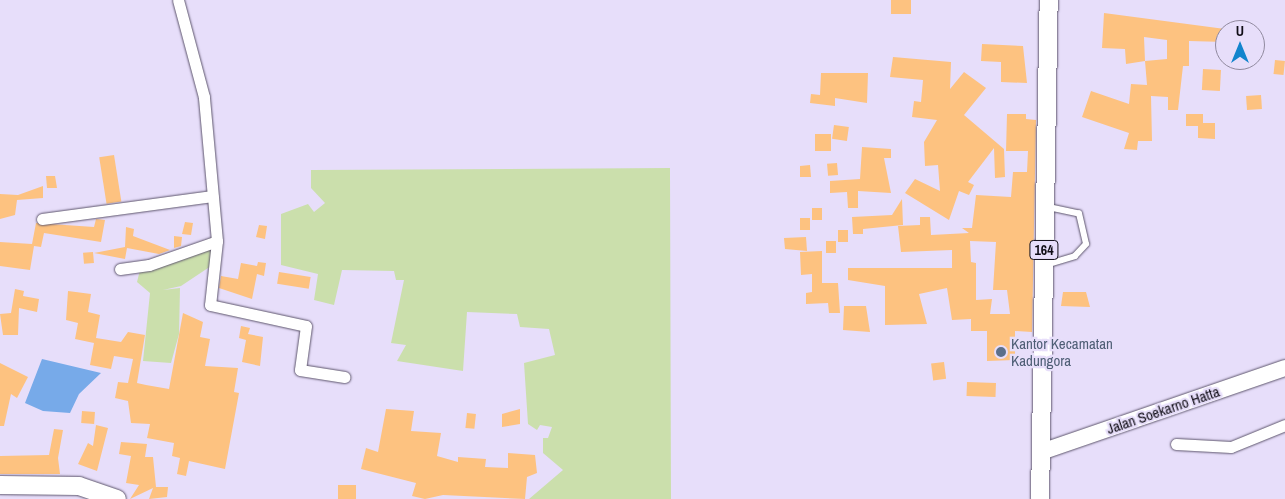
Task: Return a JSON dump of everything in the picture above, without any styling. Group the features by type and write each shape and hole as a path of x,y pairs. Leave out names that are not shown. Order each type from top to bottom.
{"main road":[{"name":"164","path":"1040,499 1049,0"},
{"path":"0,484 79,486 117,499"}],"street":[{"path":"178,0 204,97 212,196 218,241 210,305 306,326 300,370 344,377"},
{"path":"42,219 212,196"},
{"path":"120,269 149,265 218,241"},
{"name":"Jalan Soekarno Hatta","path":"1041,452 1285,368"},
{"path":"1176,444 1231,447 1285,425"}],"lane":[{"path":"1044,265 1075,256 1086,244 1079,214 1045,206"}],"green space":[{"path":"670,168 671,499 529,499 563,470 543,453 543,438 548,438 552,427 540,425 537,430 528,424 524,363 555,355 549,329 520,327 517,314 467,312 463,371 397,361 406,345 391,343 404,280 396,280 394,271 342,270 334,305 314,300 318,274 281,265 281,214 308,204 314,212 325,203 311,188 311,170"},
{"path":"215,244 214,264 181,286 163,290 180,288 179,334 171,363 143,361 150,293 137,282 140,270"}],"water":[{"path":"42,359 101,373 79,394 70,413 43,411 25,403"}],"building":[{"path":"891,0 911,0 911,14 891,14"},
{"path":"1104,13 1215,28 1215,42 1189,41 1189,66 1183,66 1178,110 1168,110 1168,97 1151,96 1152,141 1138,141 1137,150 1124,149 1129,133 1082,117 1091,91 1129,104 1131,84 1147,85 1145,61 1126,64 1125,49 1102,48","holes":["1144,37 1167,40 1167,59 1145,61"]},
{"path":"982,44 1023,46 1027,83 1001,82 1001,62 981,61"},
{"path":"893,57 951,62 950,89 964,72 986,88 964,115 1004,149 1005,177 995,178 994,148 968,182 974,185 969,195 959,191 949,220 905,193 915,179 940,191 938,165 925,166 924,142 937,120 912,117 914,101 921,102 923,80 890,77"},
{"path":"1275,60 1285,61 1283,75 1274,74"},
{"path":"1203,69 1221,70 1220,91 1202,90"},
{"path":"821,73 868,73 867,103 835,98 835,106 810,103 811,94 820,95"},
{"path":"1261,95 1262,109 1247,110 1246,96"},
{"path":"1007,114 1026,114 1026,119 1036,120 1032,332 1015,331 1015,360 987,361 987,331 971,331 971,319 952,320 947,288 919,294 927,324 885,325 885,286 848,280 848,268 952,268 952,250 901,252 898,226 920,225 920,217 930,217 931,235 969,233 962,228 972,228 976,195 1011,197 1013,172 1027,172 1028,151 1006,151","holes":["970,241 996,242 993,290 1007,290 1010,314 990,314 992,299 976,300 976,263 971,262"]},
{"path":"1186,114 1203,114 1203,123 1215,123 1215,139 1198,138 1198,126 1186,126"},
{"path":"834,125 849,127 847,141 832,139"},
{"path":"815,134 831,134 831,151 815,151"},
{"path":"862,147 891,149 891,158 884,158 891,193 858,191 858,208 848,208 847,192 830,193 830,181 860,179"},
{"path":"114,155 121,201 107,204 99,157"},
{"path":"837,163 838,175 828,176 827,164"},
{"path":"810,165 811,177 800,177 800,166"},
{"path":"46,176 55,176 57,188 47,188"},
{"path":"43,186 43,198 17,200 15,215 0,219 0,194 18,195"},
{"path":"902,199 903,225 863,229 863,234 853,234 852,217 892,215"},
{"path":"812,208 822,208 822,220 812,220"},
{"path":"800,218 810,218 810,230 800,230"},
{"path":"96,219 105,220 101,242 44,233 41,247 34,246 30,270 0,266 0,242 32,244 36,223 94,227"},
{"path":"185,222 193,223 191,235 182,234"},
{"path":"259,225 267,226 265,239 256,237"},
{"path":"126,227 134,229 133,236 170,250 159,254 127,248 125,259 94,253 125,247"},
{"path":"838,230 848,230 848,242 838,242"},
{"path":"174,236 182,237 181,246 174,248"},
{"path":"806,237 807,251 785,249 784,238"},
{"path":"826,241 836,241 836,253 826,253"},
{"path":"822,251 822,283 838,283 840,313 829,313 828,303 806,304 806,293 812,292 812,274 801,275 800,252"},
{"path":"93,252 94,263 84,264 83,253"},
{"path":"258,262 266,263 264,276 257,274 252,299 219,288 221,276 238,279 241,263 257,266"},
{"path":"279,272 311,277 309,289 277,284"},
{"path":"15,289 24,291 23,296 39,299 37,312 19,308 18,335 3,335 0,314 11,313"},
{"path":"68,291 91,294 88,312 100,315 96,338 121,342 128,332 145,335 137,383 169,389 183,313 203,322 200,337 210,339 205,366 238,368 234,392 239,393 225,469 189,461 186,476 177,474 180,458 172,456 174,443 147,438 150,424 131,423 128,401 115,398 118,382 128,383 133,359 114,356 111,369 90,365 94,343 75,339 78,323 66,320"},
{"path":"1063,292 1086,292 1090,307 1061,306"},
{"path":"844,306 866,306 870,332 843,330"},
{"path":"241,326 250,328 248,334 263,337 260,366 242,362 246,340 239,338"},
{"path":"944,362 946,379 933,380 931,364"},
{"path":"0,363 28,377 17,398 11,394 4,426 0,426"},
{"name":"Kantor Kecamatan Kadungora","path":"967,382 996,383 995,397 967,396"},
{"path":"386,409 414,411 411,431 441,433 437,456 458,462 458,457 486,459 485,467 508,468 508,453 535,455 537,473 527,477 525,499 443,495 425,499 412,496 416,483 361,469 366,448 378,452"},
{"path":"520,409 520,424 502,427 502,414"},
{"path":"82,411 95,412 94,424 81,423"},
{"path":"467,413 476,414 474,429 465,428"},
{"path":"96,425 108,428 97,471 78,464 88,443 93,446"},
{"path":"54,429 63,430 58,458 60,474 0,474 0,456 49,455"},
{"path":"121,442 147,444 145,457 153,457 156,487 168,487 167,497 149,499 153,488 130,499 139,485 126,483 131,456 119,454"},
{"path":"338,485 356,485 356,499 338,499"}],"place":[{"name":"Kantor Kecamatan Kadungora","path":"1001,352"}]}
